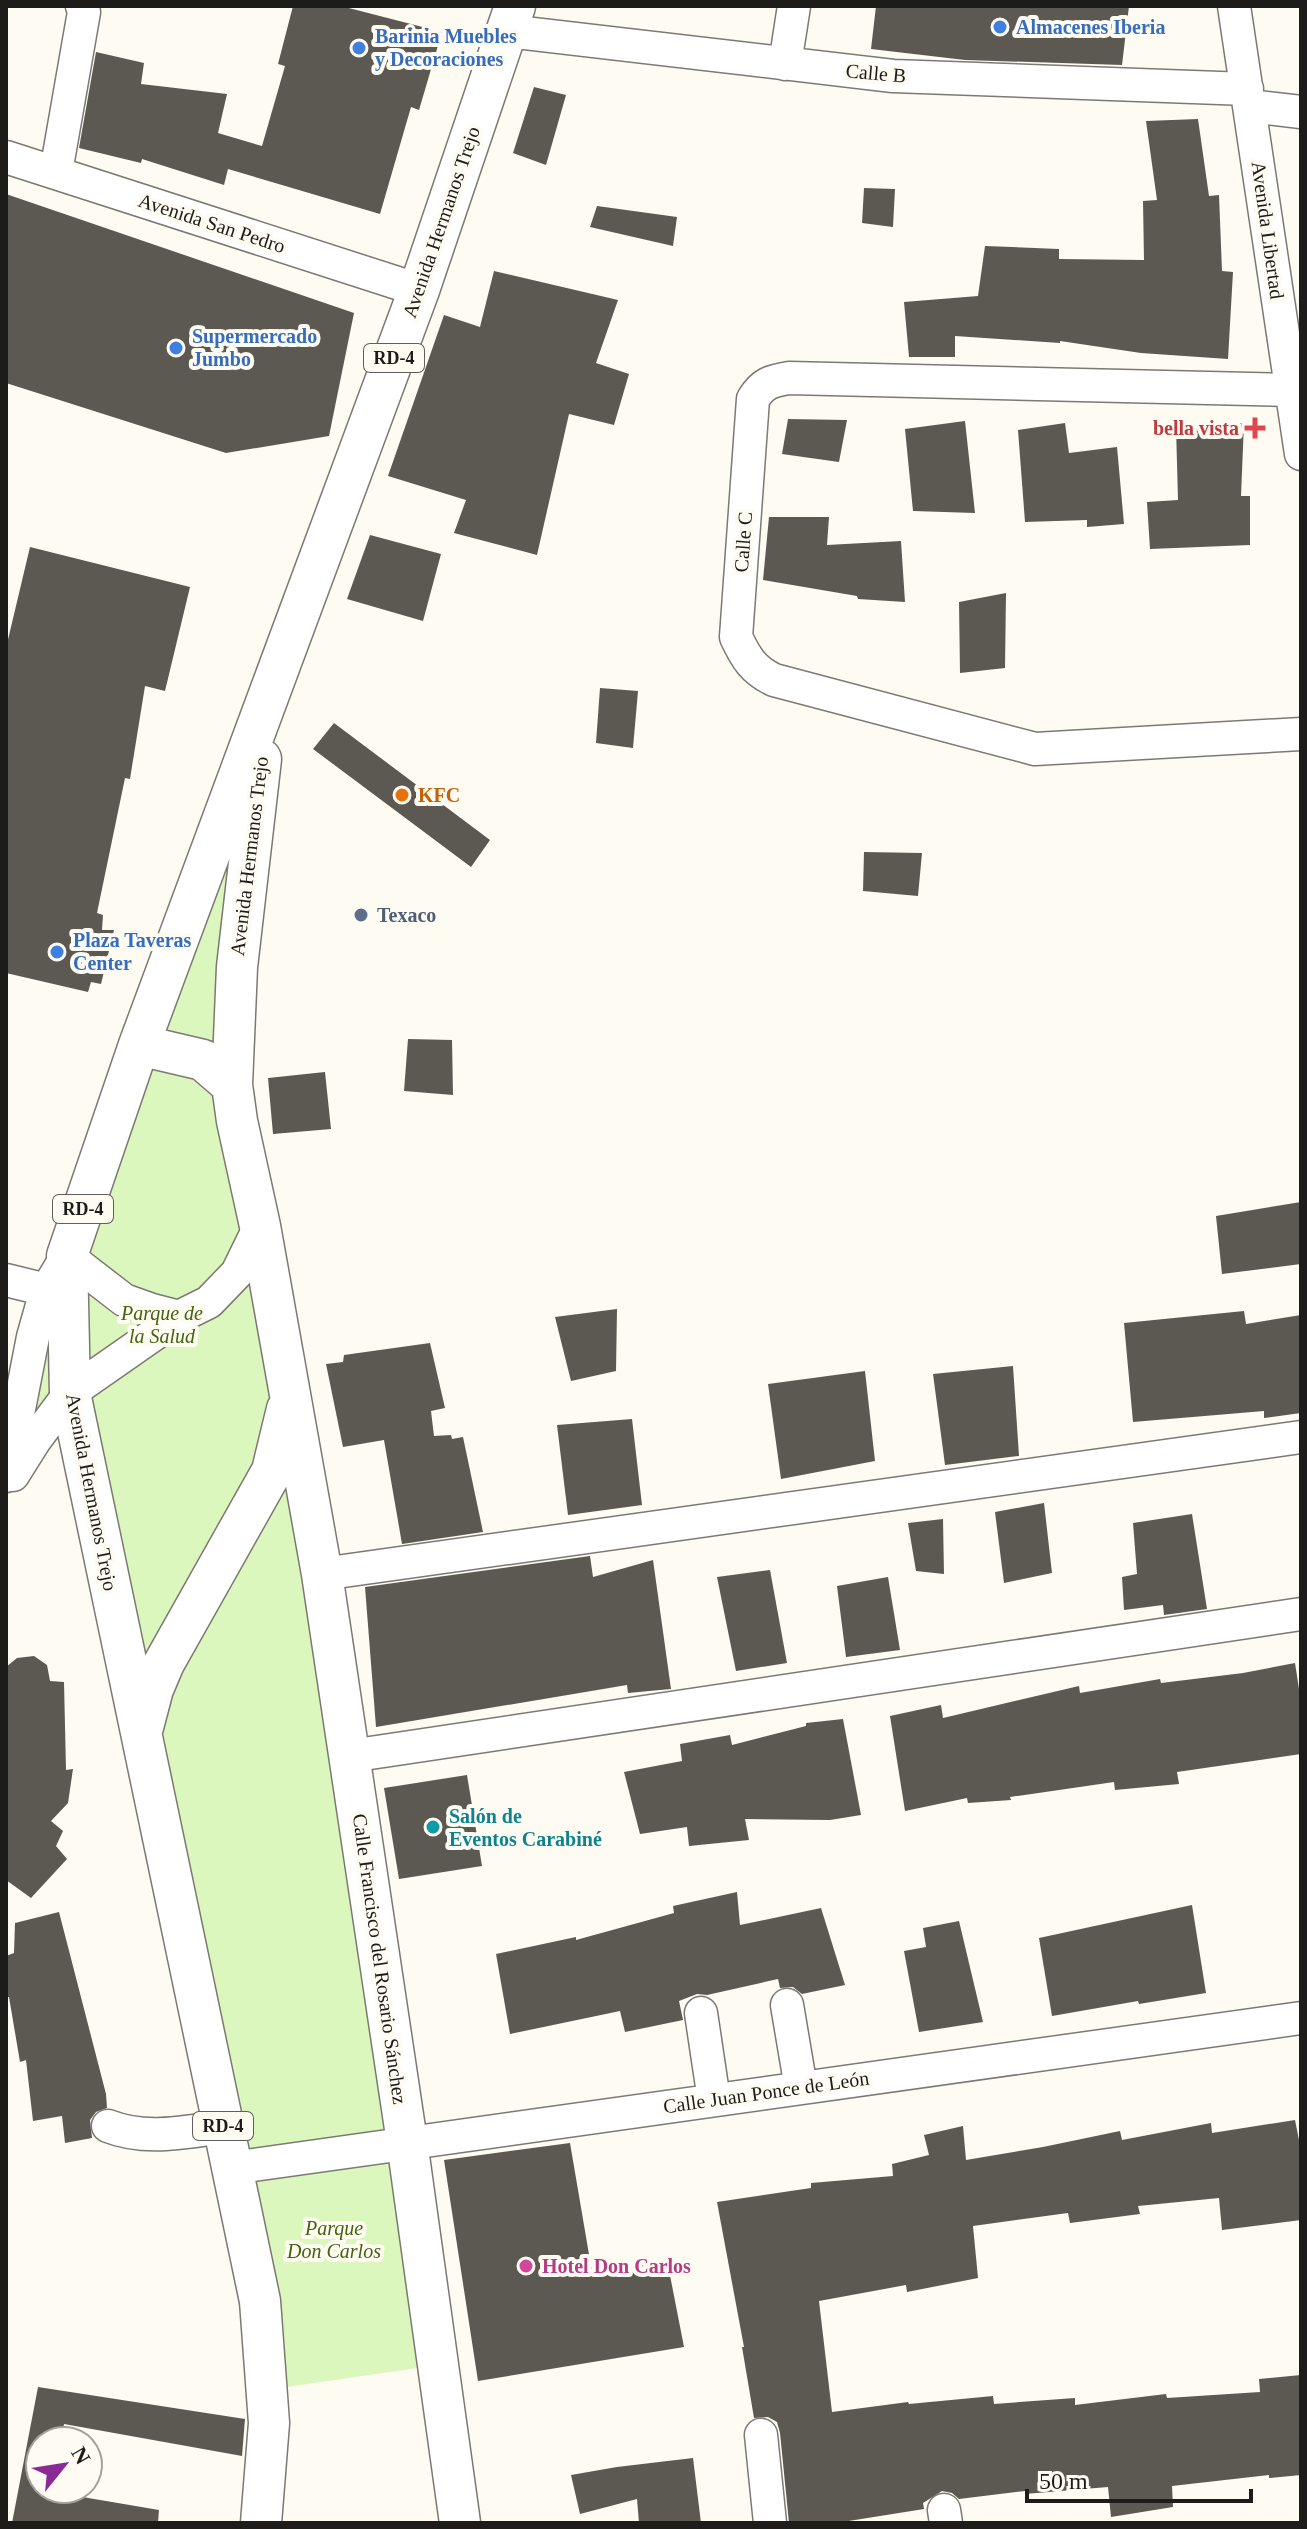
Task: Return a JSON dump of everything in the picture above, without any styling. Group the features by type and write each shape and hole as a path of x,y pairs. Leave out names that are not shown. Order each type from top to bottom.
{"main road":[{"name":"Avenida Hermanos Trejo","path":"261,2523 269,2423 260,2301 70,1393 60,1281 139,1045 419,290 511,19"},
{"name":"Avenida Hermanos Trejo","path":"141,1733 164,1663 272,1471 290,1397 232,1085 237,967 265,707"},
{"path":"139,1045 203,1060 232,1085"},
{"name":"Calle Francisco del Rosario Sánchez","path":"290,1397 350,1756 460,2523"}],"street":[{"path":"56,172 84,12 82,6"},
{"path":"785,64 794,6"},
{"name":"Avenida Libertad","path":"1234,6 1300,436"},
{"name":"Calle B","path":"511,19 785,64 893,76 1248,97 1301,112"},
{"name":"Avenida San Pedro","path":"6,157 419,290"},
{"name":"Calle C","path":"1291,390 789,378 770,381 760,388 753,399 736,637 747,660 757,672 774,680 1035,749 1301,734"},
{"path":"6,1493 12,1476 35,1440 70,1393 179,1317 209,1302 237,1273 260,1226"},
{"path":"6,1280 60,1281 179,1317"},
{"path":"6,1476 33,1337 60,1281"},
{"path":"322,1574 1301,1437"},
{"path":"350,1756 1301,1614"},
{"path":"787,2005 801,2088"},
{"path":"701,2013 714,2100"},
{"name":"Calle Juan Ponce de León","path":"232,2168 1301,2018"},
{"path":"108,2126 126,2133 154,2136 223,2127"},
{"path":"761,2435 770,2523"}],"green space":[{"name":"Parque de la Salud","path":"265,707 232,1085 438,2365 266,2390 70,1394 12,1476 6,1493 6,1476 33,1337"}],"building":[{"path":"293,6 341,6 442,32 419,110 411,107 380,214 228,169 224,185 142,159 141,163 79,148 96,52 144,63 141,84 227,94 218,133 262,146 285,66 278,64"},
{"name":"Almacenes Iberia","path":"876,6 1129,6 1122,65 965,60 871,49"},
{"path":"534,87 566,95 546,165 513,153"},
{"path":"1198,119 1209,196 1219,195 1222,271 1233,272 1228,359 1141,353 1060,341 955,336 955,357 909,357 904,302 978,296 985,246 1059,249 1059,259 1144,260 1143,201 1157,200 1146,121"},
{"path":"864,188 895,189 893,227 862,223"},
{"name":"Supermercado Jumbo","path":"6,194 354,313 329,436 226,453 6,383"},
{"path":"597,206 677,217 673,246 590,227"},
{"path":"494,271 618,300 596,363 629,374 614,425 569,414 537,555 454,533 466,500 388,476 444,315 480,327"},
{"path":"788,419 847,420 839,462 782,454"},
{"path":"965,421 975,513 913,511 905,429"},
{"path":"1065,423 1069,453 1117,447 1124,524 1087,527 1087,520 1025,522 1018,430"},
{"path":"1244,423 1241,496 1250,496 1250,545 1150,549 1147,502 1178,500 1176,427"},
{"path":"769,517 829,517 827,545 901,541 905,602 858,599 857,596 763,580"},
{"path":"370,535 441,554 423,621 347,599"},
{"path":"30,547 190,587 165,691 145,686 130,779 125,778 97,913 103,915 102,930 114,930 101,984 91,982 88,992 6,973 6,648"},
{"path":"1006,593 1005,668 960,673 959,602"},
{"path":"600,688 638,691 633,748 596,743"},
{"name":"KFC","path":"334,723 490,840 471,867 313,749"},
{"path":"864,852 922,853 918,896 863,891"},
{"path":"408,1039 452,1040 453,1095 404,1091"},
{"path":"325,1072 331,1129 273,1134 268,1078"},
{"path":"1301,1202 1301,1264 1222,1274 1216,1216"},
{"path":"617,1309 616,1371 571,1381 555,1317"},
{"path":"1244,1311 1246,1324 1301,1315 1301,1413 1264,1418 1264,1411 1133,1422 1124,1323"},
{"path":"430,1343 445,1408 431,1411 434,1436 463,1437 483,1532 402,1544 384,1440 343,1447 326,1364 343,1362 344,1355"},
{"path":"1013,1366 1019,1456 945,1465 933,1374"},
{"path":"865,1371 875,1461 781,1479 768,1384"},
{"path":"632,1419 642,1505 568,1515 557,1425"},
{"path":"1044,1503 1052,1573 1004,1583 995,1512"},
{"path":"1192,1514 1207,1609 1164,1615 1163,1605 1124,1610 1122,1577 1137,1574 1133,1523"},
{"path":"943,1519 944,1574 916,1571 908,1523"},
{"path":"590,1556 593,1577 653,1560 671,1689 628,1693 627,1685 376,1727 365,1587"},
{"path":"770,1570 787,1663 736,1671 717,1577"},
{"path":"888,1577 900,1650 846,1657 837,1586"},
{"path":"34,1656 47,1665 50,1681 64,1682 66,1770 73,1769 68,1803 51,1821 63,1831 56,1846 67,1859 31,1898 6,1880 6,1667 17,1658"},
{"path":"1295,1663 1301,1702 1301,1754 1177,1772 1179,1784 1115,1790 1114,1782 1010,1797 1011,1800 968,1803 967,1798 905,1811 890,1716 941,1705 943,1718 1079,1686 1080,1693 1160,1679 1161,1683"},
{"path":"843,1719 861,1815 830,1820 745,1819 749,1840 689,1846 687,1827 640,1834 624,1772 682,1761 680,1744 730,1735 732,1745 806,1726 806,1723"},
{"name":"Salón de Eventos Carabiné","path":"467,1775 482,1866 399,1879 384,1788"},
{"path":"737,1892 740,1925 821,1908 845,1985 802,1994 793,1987 780,1988 778,1979 707,1995 697,1994 679,2001 683,2020 625,2032 620,2011 510,2034 496,1954 576,1937 576,1940 674,1913 673,1906"},
{"path":"1192,1905 1206,1993 1052,2016 1039,1938"},
{"path":"59,1912 107,2108 96,2112 90,2120 92,2138 65,2143 62,2116 33,2121 26,2060 20,2062 9,1997 6,1997 6,1956 14,1953 15,1923"},
{"path":"959,1921 983,2022 919,2032 904,1951 926,1947 923,1928"},
{"path":"1295,2120 1301,2150 1301,2220 1222,2230 1219,2198 1138,2206 1140,2214 1070,2223 1068,2213 973,2226 978,2278 907,2292 906,2285 819,2301 832,2412 908,2402 993,2396 994,2404 1075,2398 1075,2405 1166,2394 1167,2398 1260,2392 1259,2379 1301,2375 1301,2475 1269,2478 1269,2475 1172,2486 1173,2507 1111,2517 1108,2487 1025,2494 1025,2491 959,2499 952,2493 942,2491 923,2503 924,2509 836,2523 789,2523 777,2422 768,2417 754,2418 717,2202 811,2188 811,2183 893,2176 892,2164 929,2155 924,2135 963,2126 966,2160 1120,2131 1122,2140 1211,2123 1212,2133"},
{"name":"Hotel Don Carlos","path":"570,2143 592,2272 667,2260 684,2347 478,2381 444,2160"},
{"path":"38,2387 245,2419 242,2456 104,2431 104,2425 31,2425"},
{"path":"693,2458 701,2523 639,2523 637,2499 580,2514 571,2475"},
{"path":"24,2460 24,2505 104,2505 104,2501 159,2510 158,2523 12,2523"}],"place":[{"name":"Almacenes Iberia","path":"1000,27"},
{"name":"Barinia Muebles y Decoraciones","path":"359,48"},
{"name":"Supermercado Jumbo","path":"176,348"},
{"name":"bella vista","path":"1255,428"},
{"name":"KFC","path":"402,795"},
{"name":"Texaco","path":"361,915"},
{"name":"Plaza Taveras Center","path":"57,952"},
{"name":"Salón de Eventos Carabiné","path":"433,1827"},
{"name":"Hotel Don Carlos","path":"526,2266"}],"park label":[{"name":"Parque Don Carlos","path":"334,2240"}]}
